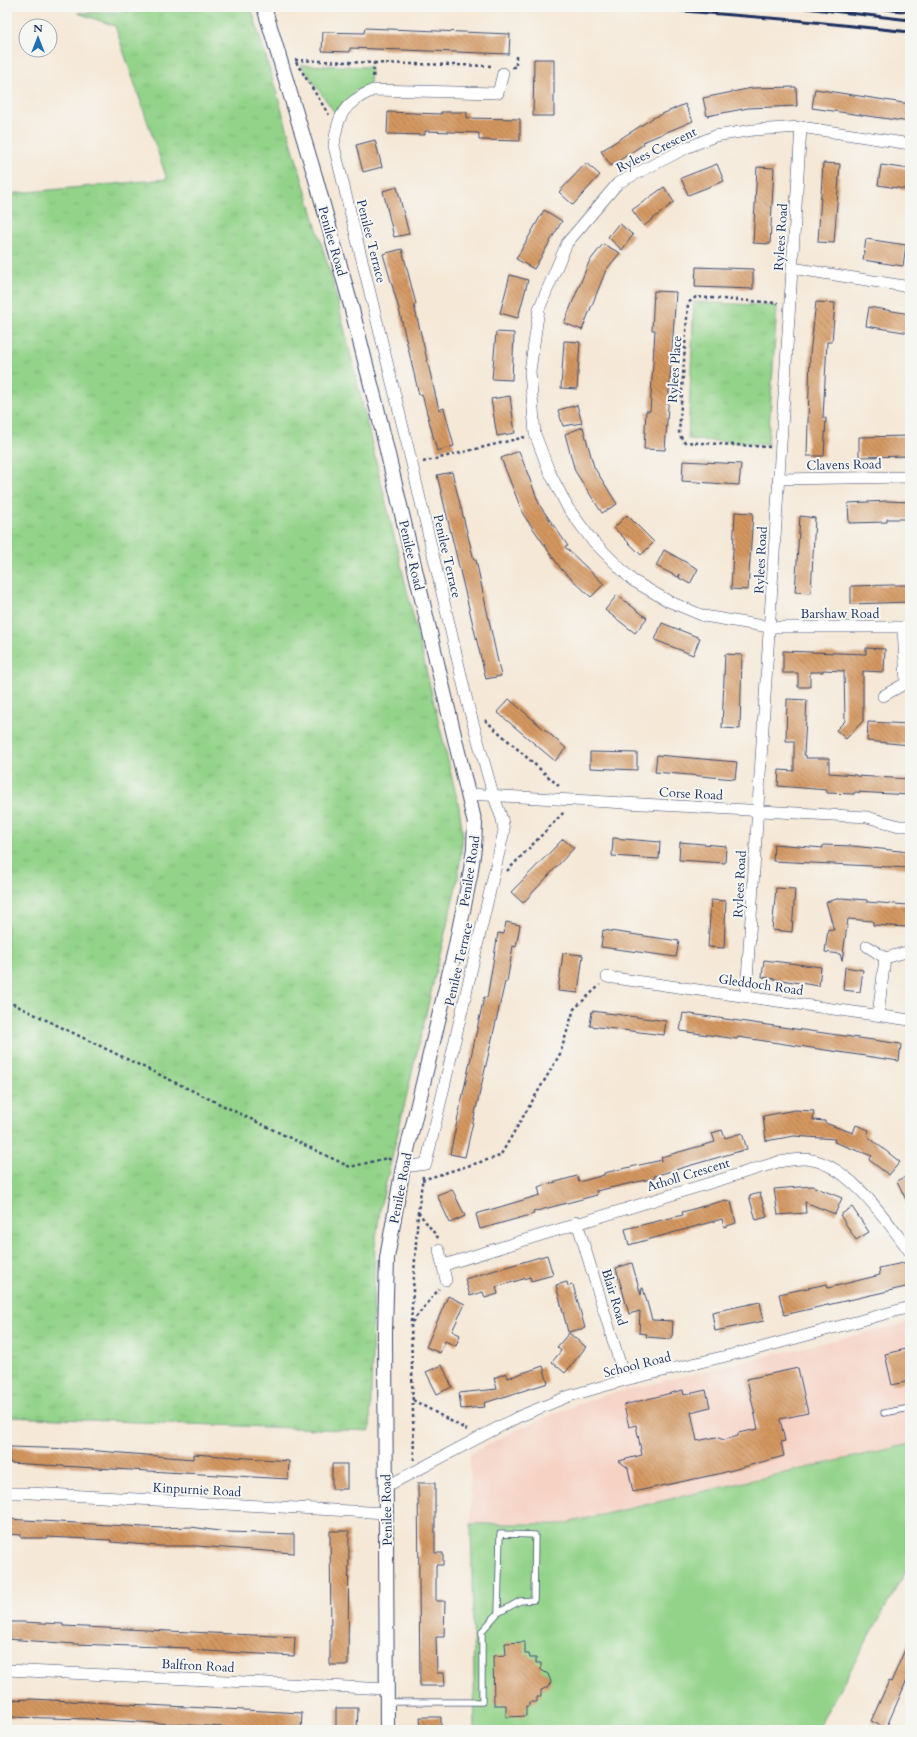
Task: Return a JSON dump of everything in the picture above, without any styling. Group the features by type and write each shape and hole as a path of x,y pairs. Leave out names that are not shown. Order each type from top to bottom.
{"street":[{"name":"Penilee Road","path":"265,9 315,176 352,310 475,824 474,848 470,876 453,957 403,1167 387,1258 385,1333 387,1730"},
{"name":"Penilee Terrace","path":"426,1164 504,831 502,819 493,794 468,705 412,464 334,146 336,126 343,111 356,97 373,90 498,93 503,69"},
{"name":"Rylees Crescent","path":"770,627 704,616 668,601 632,580 591,539 568,508 549,471 535,434 530,371 539,309 568,243 618,183 686,148 715,136 752,130 801,127 910,144"},
{"name":"Rylees Road","path":"746,996 801,127"},
{"path":"792,268 910,287"},
{"name":"Clavens Road","path":"778,479 910,477"},
{"name":"Barshaw Road","path":"770,627 906,627"},
{"path":"883,696 908,685 906,627"},
{"name":"Corse Road","path":"469,794 493,794 868,817 899,826 910,826"},
{"path":"867,946 885,958 910,951"},
{"path":"878,1015 885,958"},
{"name":"Gleddoch Road","path":"607,978 746,996 910,1020"},
{"name":"Atholl Crescent","path":"444,1265 577,1222 778,1162 804,1159 830,1166 867,1196 910,1252"},
{"path":"403,1167 426,1164"},
{"name":"Blair Road","path":"577,1222 625,1380"},
{"path":"439,1250 444,1265 446,1280"},
{"name":"School Road","path":"385,1483 393,1483 518,1417 569,1396 625,1380 760,1348 910,1307"},
{"name":"Kinpurnie Road","path":"7,1493 39,1493 386,1514"},
{"name":"Balfron Road","path":"7,1670 387,1695"}],"lane":[{"path":"884,1413 910,1408"},
{"path":"387,1695 482,1702 482,1631 498,1613 520,1601 534,1600 535,1535 500,1534 498,1613"}],"path":[{"path":"292,54 336,126"},
{"path":"295,60 503,69 516,67 516,54"},
{"path":"373,90 374,63"},
{"name":"Rylees Place","path":"781,448 684,442 679,434 688,303 696,297 790,304"},
{"path":"412,464 535,434"},
{"path":"422,1180 500,1156 560,1054 574,1009 607,978"},
{"path":"7,1002 350,1167 388,1158 403,1167"},
{"path":"414,1473 411,1322 418,1212 422,1180 426,1164"},
{"path":"418,1212 445,1248 439,1250"},
{"path":"411,1322 446,1280"},
{"path":"413,1400 480,1437"}],"shaded area":[{"path":"910,1322 910,1444 562,1524 471,1524 470,1454 514,1431 558,1412 605,1395"}],"green space":[{"path":"251,7 334,286 459,807 463,836 458,878 381,1204 375,1246 370,1431 7,1417 7,194 167,179 115,26 78,13"},
{"path":"301,65 371,67 370,85 355,91 335,113"},
{"path":"694,302 777,306 768,445 688,439"},
{"path":"910,1444 910,1564 820,1724 819,1730 475,1730 471,1524 562,1524"}],"building":[{"path":"365,28 510,34 509,54 350,48 350,52 322,51 323,32 364,33"},
{"path":"534,59 554,59 554,116 533,116"},
{"path":"796,87 797,106 748,108 707,116 703,98 752,88"},
{"path":"815,89 910,104 910,122 812,108"},
{"path":"685,104 693,121 643,142 644,144 611,166 601,151 653,118"},
{"path":"388,112 441,114 441,112 467,112 467,118 520,119 520,141 479,140 479,133 425,131 425,135 387,134"},
{"path":"375,140 382,167 363,172 356,145"},
{"path":"586,163 600,175 573,205 559,192"},
{"path":"823,163 840,164 834,243 818,242"},
{"path":"717,164 724,181 688,195 681,178"},
{"path":"881,165 910,169 910,190 878,185"},
{"path":"757,167 774,168 770,244 753,243"},
{"path":"397,187 409,234 394,237 383,191"},
{"path":"664,187 674,202 644,226 632,210"},
{"path":"544,210 562,221 534,269 516,259"},
{"path":"619,223 633,235 622,250 608,237"},
{"path":"866,239 906,245 903,266 863,260"},
{"path":"603,244 620,253 606,270 582,330 564,323 589,262"},
{"path":"402,249 416,304 414,305 439,410 444,408 454,446 437,451 422,394 419,395 399,309 383,254"},
{"path":"696,267 753,269 753,289 695,287"},
{"path":"510,275 528,280 518,318 500,313"},
{"path":"654,291 676,292 665,450 644,449 646,411 650,411 655,330 652,330"},
{"path":"816,302 835,303 832,342 827,342 823,418 826,418 824,456 807,456 810,354"},
{"path":"869,307 910,314 910,333 866,326"},
{"path":"496,332 514,333 512,380 492,379"},
{"path":"564,341 580,342 577,389 561,388"},
{"path":"510,396 515,433 497,436 491,399"},
{"path":"577,405 582,423 563,426 558,410"},
{"path":"583,427 594,467 617,504 602,513 575,471 565,434"},
{"path":"910,436 910,456 859,457 859,437"},
{"path":"519,451 540,506 568,546 565,547 604,584 591,597 561,569 523,514 501,458"},
{"path":"683,461 741,464 739,485 682,481"},
{"path":"452,472 474,560 476,560 501,676 486,679 437,475"},
{"path":"887,501 910,502 910,519 887,519 887,522 849,523 848,503"},
{"path":"735,512 753,513 748,590 731,589"},
{"path":"627,515 654,542 641,555 614,528"},
{"path":"800,516 815,518 811,593 795,592"},
{"path":"664,550 698,569 690,584 679,578 680,574 678,577 656,566"},
{"path":"910,585 910,602 851,604 851,586"},
{"path":"617,595 647,618 635,633 605,610"},
{"path":"662,623 700,638 693,655 655,640"},
{"path":"866,648 885,649 884,672 863,671 863,721 846,739 836,730 845,721 844,671 823,670 823,672 810,672 810,687 798,687 798,673 783,673 783,651 866,654"},
{"path":"725,654 742,655 740,729 722,728"},
{"path":"509,699 566,748 555,761 497,712"},
{"path":"787,699 807,700 804,755 806,755 806,758 829,758 829,773 910,779 910,795 855,792 854,794 827,793 827,790 778,786 779,770 794,771 794,741 786,741"},
{"path":"868,722 910,724 910,745 867,741"},
{"path":"590,752 637,753 637,770 590,768"},
{"path":"657,755 737,762 735,779 655,772"},
{"path":"613,838 660,842 659,859 612,856"},
{"path":"563,839 574,848 523,903 511,892"},
{"path":"680,842 726,846 725,863 679,860"},
{"path":"774,844 823,848 823,845 852,846 910,852 910,868 773,861"},
{"path":"776,888 795,889 792,932 772,930"},
{"path":"841,898 867,900 867,902 908,905 907,927 873,925 873,921 848,919 842,961 840,954 825,952 828,929 834,930 826,902"},
{"path":"711,900 726,901 724,948 708,947"},
{"path":"506,922 520,925 516,947 513,946 507,982 505,982 465,1157 450,1154 484,997 487,998 498,933 504,934"},
{"path":"603,930 679,941 676,957 601,947"},
{"path":"563,953 583,955 578,993 558,991"},
{"path":"764,960 821,967 819,986 762,977"},
{"path":"845,967 863,970 860,992 843,990"},
{"path":"592,1011 666,1021 664,1035 590,1026"},
{"path":"683,1013 901,1044 899,1061 738,1037 737,1039 680,1031"},
{"path":"795,1110 814,1111 813,1120 825,1121 825,1123 853,1133 856,1125 869,1130 867,1136 900,1162 889,1175 869,1160 872,1156 834,1142 835,1139 794,1136 766,1141 763,1116"},
{"path":"722,1130 725,1138 742,1133 747,1149 654,1176 655,1178 596,1191 597,1195 533,1212 534,1214 480,1229 476,1214 540,1195 538,1187 577,1176 579,1182 604,1175 604,1173 662,1160 661,1157 715,1142 712,1133"},
{"path":"910,1175 910,1208 897,1181"},
{"path":"812,1186 842,1198 835,1214 805,1202 806,1213 778,1215 774,1189"},
{"path":"452,1189 465,1216 450,1223 437,1195"},
{"path":"760,1193 767,1217 756,1220 749,1196"},
{"path":"726,1200 726,1202 731,1201 736,1223 724,1227 722,1219 629,1245 625,1229 683,1215 682,1212"},
{"path":"852,1207 869,1232 856,1240 840,1215"},
{"path":"547,1255 553,1275 531,1281 530,1277 496,1287 498,1294 485,1298 483,1292 470,1296 465,1279"},
{"path":"908,1262 910,1286 784,1315 779,1294 827,1284 828,1288 880,1275 879,1268"},
{"path":"632,1263 641,1295 643,1288 652,1320 673,1321 672,1339 646,1337 647,1334 639,1333 640,1311 629,1314 616,1268"},
{"path":"567,1282 568,1286 573,1285 585,1328 568,1332 556,1285"},
{"path":"448,1296 465,1304 452,1331 460,1335 456,1346 445,1341 440,1353 426,1347"},
{"path":"760,1302 764,1321 715,1331 712,1312"},
{"path":"569,1333 586,1347 565,1373 552,1362 561,1351 557,1347"},
{"path":"910,1348 910,1381 892,1385 885,1354"},
{"path":"442,1365 452,1387 437,1394 426,1372"},
{"path":"543,1366 548,1383 484,1403 485,1407 461,1409 459,1393 497,1389 494,1378 506,1373 508,1378"},
{"path":"798,1368 808,1413 780,1419 785,1441 781,1442 784,1456 718,1474 633,1492 628,1468 619,1461 642,1455 636,1425 629,1427 624,1405 683,1390 684,1395 706,1390 710,1407 691,1412 697,1441 716,1437 724,1440 738,1436 738,1433 758,1429 747,1379"},
{"path":"10,1447 75,1449 193,1459 193,1454 289,1461 288,1479 9,1463"},
{"path":"332,1464 347,1464 347,1489 332,1489"},
{"path":"418,1483 435,1483 435,1553 443,1553 443,1565 436,1565 436,1601 445,1601 444,1637 436,1637 437,1673 444,1673 445,1686 420,1686"},
{"path":"7,1519 161,1528 191,1527 226,1532 294,1534 294,1553 196,1546 158,1546 111,1542 111,1540 47,1537 21,1538 21,1535 7,1534"},
{"path":"330,1531 349,1531 348,1665 330,1665"},
{"path":"7,1622 295,1637 294,1656 189,1650 189,1648 75,1644 7,1639"},
{"path":"910,1638 910,1673 886,1728 871,1721 889,1681 891,1682"},
{"path":"525,1642 525,1654 529,1654 530,1658 536,1658 536,1663 541,1663 541,1670 548,1674 551,1682 548,1687 541,1690 541,1697 537,1697 537,1702 529,1702 529,1706 526,1706 526,1716 506,1717 506,1705 494,1705 493,1656 506,1655 505,1643"},
{"path":"32,1699 302,1713 301,1730 257,1729 88,1719 7,1717 7,1700"},
{"path":"336,1708 358,1708 357,1730 336,1730"},
{"path":"420,1717 441,1717 441,1730 421,1730"}],"railway":[{"path":"635,7 795,20 910,32"},
{"path":"797,7 910,20"},
{"path":"868,7 910,12"}]}
